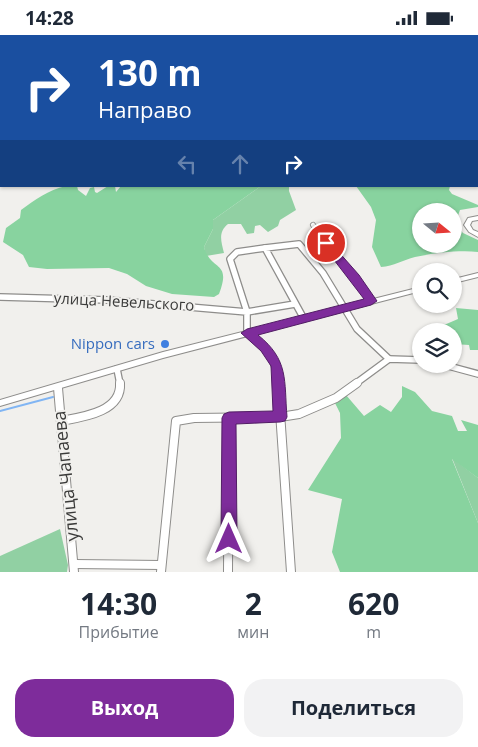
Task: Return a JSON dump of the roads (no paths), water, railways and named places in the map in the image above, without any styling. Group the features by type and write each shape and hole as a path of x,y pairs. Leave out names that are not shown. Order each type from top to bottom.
{"main road":[{"path":"478,218 470,219 467,225 471,231 478,235"},
{"path":"462,279 478,275"},
{"path":"0,403 247,333 412,291"}],"street":[{"path":"313,225 371,301"},
{"path":"291,572 277,366 265,348 247,333 247,312 230,259 237,252 299,244 312,255 353,324 364,337 389,359"},
{"path":"265,248 304,319"},
{"name":"улица Невельского","path":"0,297 108,300 209,307 247,312 295,304"},
{"path":"74,568 161,568 174,424 180,419 280,417 299,414 336,398 389,359 412,359"},
{"path":"60,421 87,416 115,402 120,392 118,369"},
{"path":"462,370 478,374"},
{"name":"улица Чапаева","path":"58,388 74,568"},
{"path":"228,572 229,418"}],"waterway":[{"path":"0,411 53,397"}],"place":[{"name":"Nippon cars","path":"165,344"}]}
